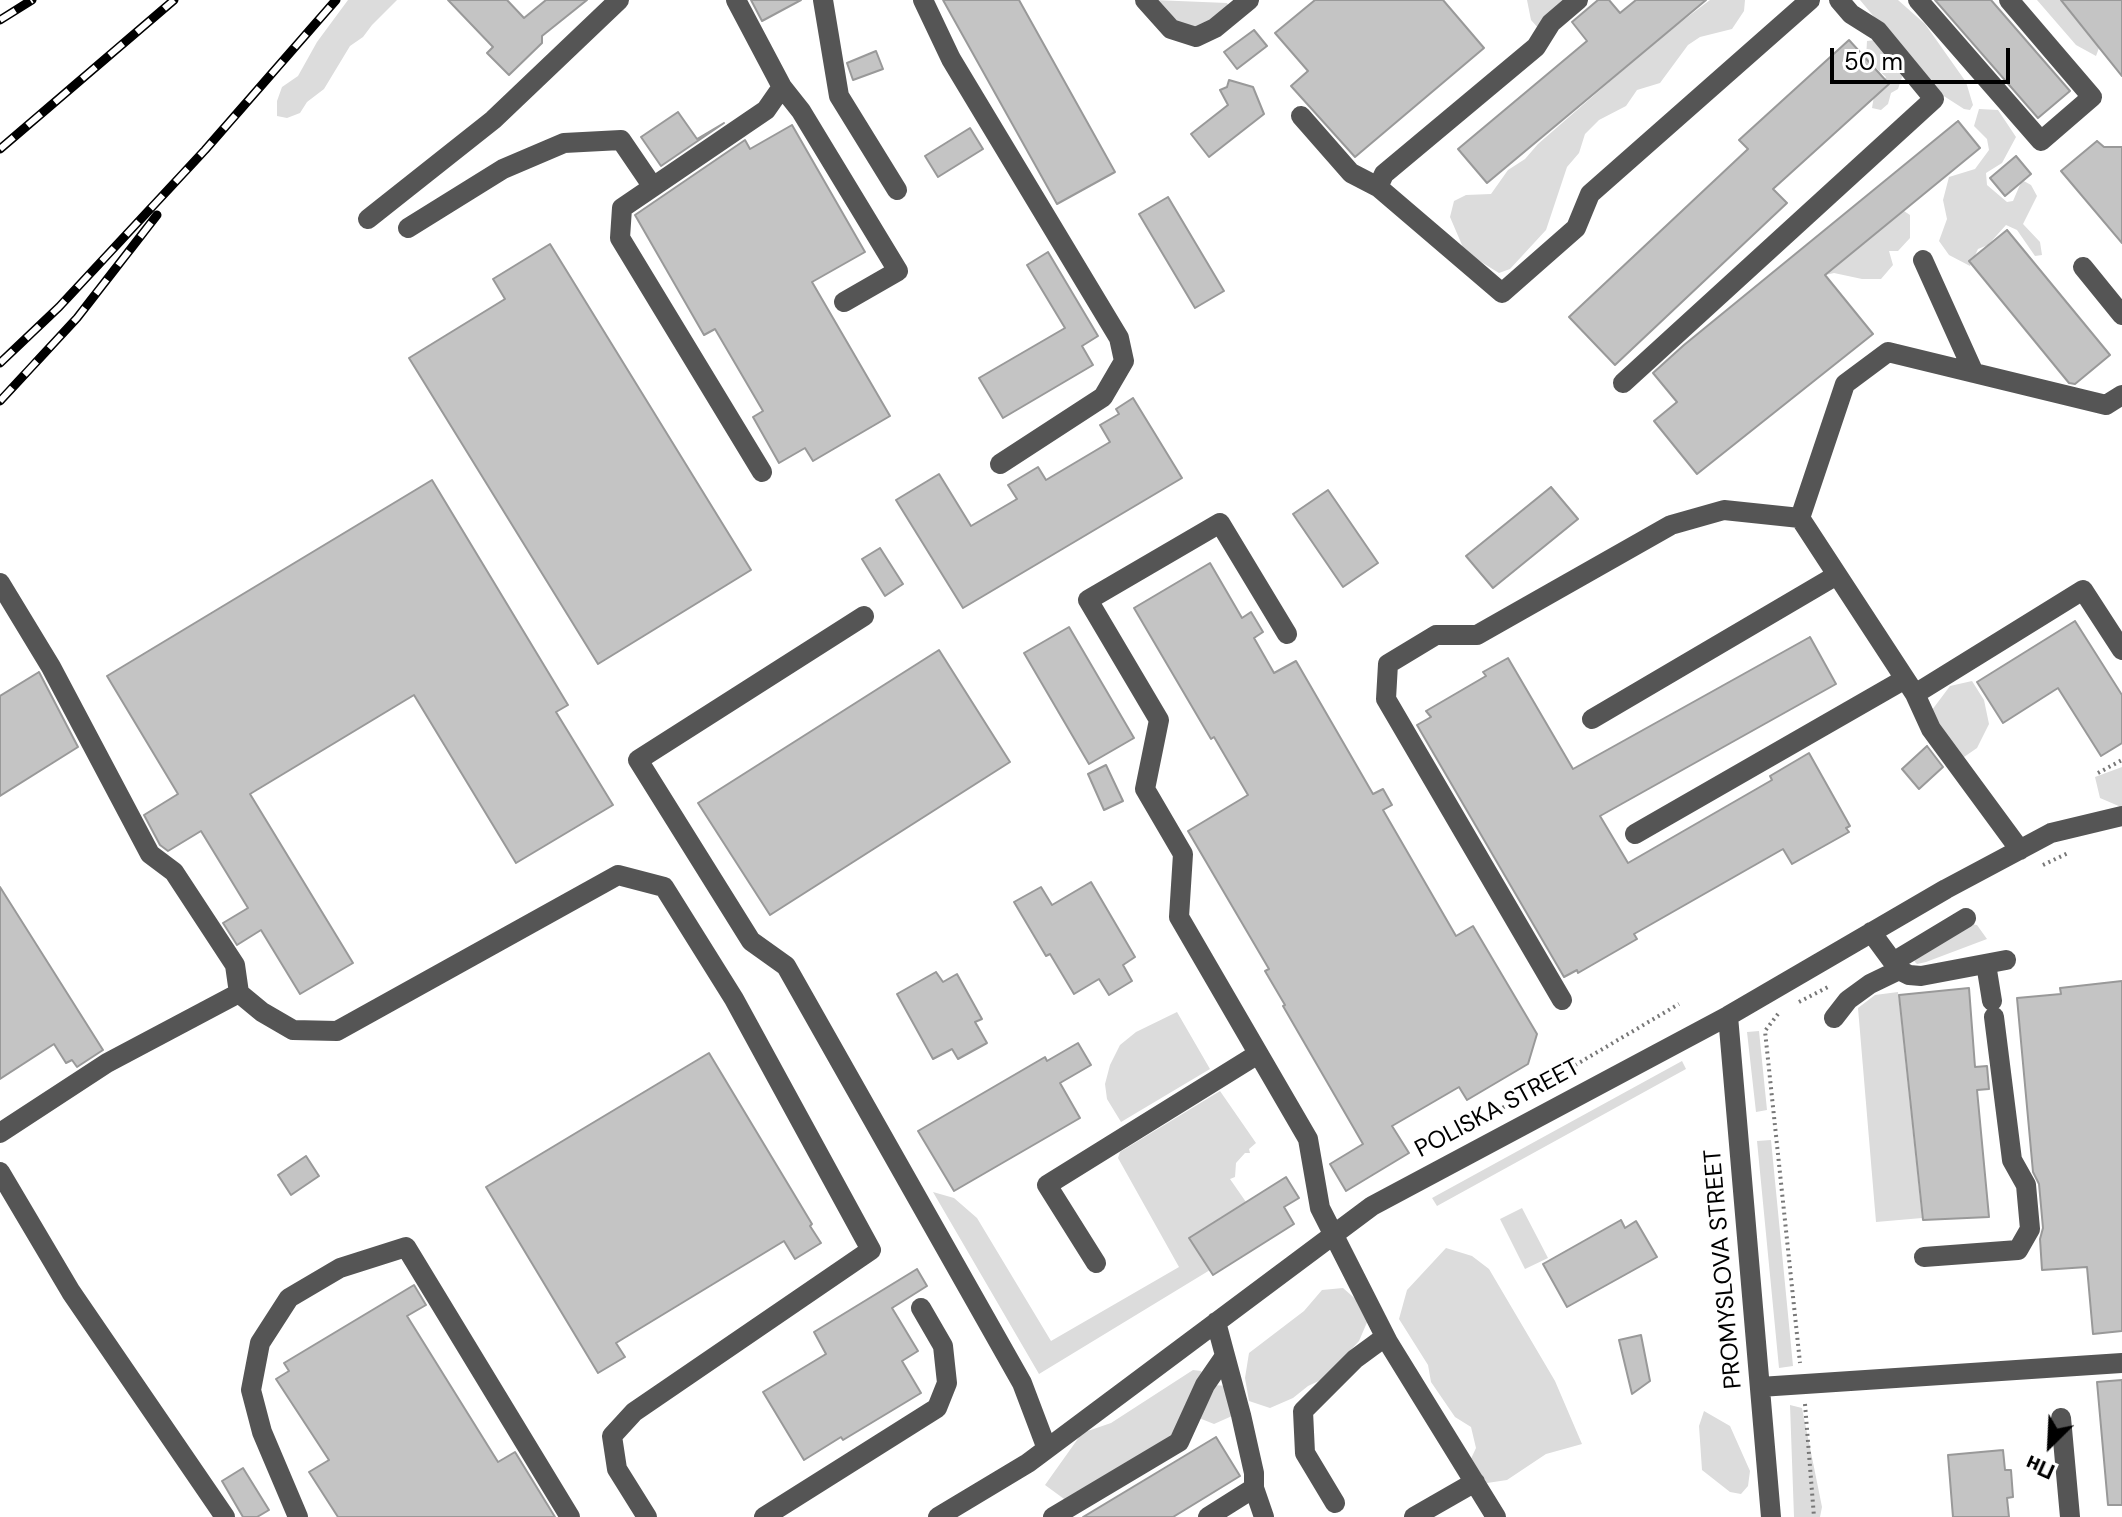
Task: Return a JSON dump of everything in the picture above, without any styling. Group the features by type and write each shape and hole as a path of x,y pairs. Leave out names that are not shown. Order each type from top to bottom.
{"street":[{"path":"368,219 493,120 619,0"},
{"path":"736,0 782,87 801,111 898,271 844,302"},
{"path":"823,0 839,96 897,190"},
{"path":"923,0 972,96 1119,338 1124,361 1103,397 1000,464"},
{"path":"1145,0 1171,29 1196,37 1215,28 1249,0"},
{"path":"1378,187 1384,174 1536,47 1551,23 1578,0"},
{"path":"1301,116 1351,173 1378,187 1502,293 1576,228 1590,194 1810,0"},
{"path":"1623,383 1934,99 1878,31 1851,14 1839,0"},
{"path":"1918,0 2041,141 2092,97 2009,0"},
{"path":"762,472 620,238 622,208 766,110 782,87"},
{"path":"408,228 503,169 564,143 621,140 653,187"},
{"path":"1923,260 1974,373"},
{"path":"2083,267 2122,315"},
{"path":"1800,518 1845,384 1888,352 2106,405 2122,395"},
{"path":"1562,1000 1386,699 1388,664 1436,635 1477,635 1671,525 1724,510 1800,518"},
{"path":"1800,518 1910,686 1931,729 2020,850"},
{"path":"1287,634 1220,523 1088,600 1159,720 1145,789 1183,854 1179,917 1308,1139 1320,1208 1385,1337 1496,1517"},
{"path":"1592,719 1837,575"},
{"path":"0,583 51,667 150,854 174,872 235,965 239,993 262,1012 293,1030 337,1031 618,875 664,887 734,999 871,1250 634,1412 612,1436 617,1469 647,1517"},
{"path":"1635,834 2083,590 2122,650"},
{"path":"864,616 638,760 751,941 786,966 1022,1383 1047,1449"},
{"name":"POLISKA STREET","path":"938,1517 1047,1449 1372,1206 1728,1016 1871,932 2051,833 2122,816"},
{"path":"1834,1018 1848,1000 1966,918"},
{"path":"1871,932 1896,966 1909,975 1921,976 1996,962 1993,1009 2012,1160 2026,1185 2030,1229 2018,1250 1924,1257"},
{"path":"0,1133 107,1063 239,993"},
{"name":"PROMYSLOVA STREET","path":"1728,1016 1771,1517"},
{"path":"1096,1263 1047,1185 1258,1054"},
{"path":"0,1172 71,1292 224,1517"},
{"path":"298,1517 262,1432 251,1390 260,1343 289,1298 340,1268 406,1247 570,1517"},
{"path":"764,1517 937,1408 947,1383 943,1346 921,1308"},
{"path":"1216,1322 1254,1473 1254,1488 1264,1517"},
{"path":"1335,1503 1305,1453 1303,1411 1355,1359 1385,1337"},
{"path":"1053,1517 1179,1442 1205,1385 1225,1356"},
{"path":"1760,1387 2122,1363"},
{"path":"2061,1418 2070,1517"},
{"path":"1414,1517 1475,1482"},
{"path":"1208,1517 1254,1488"}],"path":[{"path":"2098,773 2122,760"},
{"path":"1476,1124 1679,1004"},
{"path":"1765,1031 1814,1517"}],"shaded area":[{"path":"348,0 397,0 363,37 350,46 324,89 307,102 300,113 287,118 277,116 277,101 282,87 298,76 317,42"},
{"path":"1154,0 1227,3 1230,8 1223,32 1181,27"},
{"path":"1527,0 1577,0 1540,30 1531,20"},
{"path":"1710,0 1745,0 1744,11 1732,29 1700,37 1688,45 1660,83 1637,90 1626,106 1599,120 1585,134 1579,153 1567,167 1546,230 1510,269 1499,273 1465,252 1450,217 1454,201 1466,195 1491,194 1508,170 1525,159 1538,144 1661,37"},
{"path":"1860,0 1898,0 1925,24 1966,82 1973,105 1970,110 1936,91"},
{"path":"2037,0 2063,0 2099,48 2096,56 2076,45"},
{"path":"1875,40 1900,64 1902,77 1898,89 1891,93 1888,104 1881,110 1872,108 1874,96 1886,77 1866,59 1867,41"},
{"path":"1979,109 1998,110 2016,137 2002,163 1986,173 1987,185 2007,202 2013,201 2022,180 2031,185 2037,196 2023,224 2040,242 2042,255 2035,256 2017,230 2006,225 1988,245 1978,249 1970,266 1949,255 1939,241 1947,219 1943,200 1949,177 1975,169 1989,150 1987,139 1974,126"},
{"path":"1895,205 1910,215 1910,238 1898,251 1889,251 1893,265 1881,279 1862,279 1834,273 1825,275"},
{"path":"1972,681 1984,700 1989,724 1977,748 1964,757 1945,748 1932,710 1950,686"},
{"path":"2122,767 2121,807 2100,798 2095,777"},
{"path":"1971,924 1977,925 1987,939 1926,962 1915,962 1914,959"},
{"path":"1898,992 1922,1218 1876,1222 1858,1008 1875,995"},
{"path":"1177,1012 1210,1069 1121,1122 1107,1099 1105,1084 1120,1045 1136,1032"},
{"path":"1759,1031 1767,1110 1756,1112 1747,1032"},
{"path":"1682,1061 1686,1069 1437,1206 1432,1198"},
{"path":"1220,1091 1256,1143 1249,1149 1250,1153 1245,1153 1236,1163 1235,1177 1230,1179 1246,1202 1189,1238 1210,1270 1039,1374 933,1192 954,1198 977,1218 1051,1341 1179,1267 1118,1158 1120,1152"},
{"path":"1771,1140 1793,1366 1779,1368 1757,1141"},
{"path":"1522,1208 1548,1258 1525,1269 1500,1219"},
{"path":"1446,1248 1472,1256 1489,1269 1555,1381 1582,1444 1546,1454 1507,1480 1487,1483 1472,1474 1469,1463 1476,1448 1471,1427 1455,1417 1431,1382 1428,1365 1399,1319 1407,1290"},
{"path":"1343,1288 1359,1302 1368,1320 1359,1341 1325,1378 1293,1398 1270,1408 1249,1401 1245,1378 1249,1353 1304,1311 1322,1290"},
{"path":"1193,1370 1201,1371 1213,1385 1228,1386 1232,1416 1214,1424 1199,1418 1071,1504 1045,1485 1082,1433 1111,1423"},
{"path":"1790,1405 1802,1408 1822,1507 1820,1517 1794,1517"},
{"path":"1704,1411 1730,1426 1750,1471 1748,1486 1741,1494 1730,1492 1702,1470 1699,1426"}],"building":[{"path":"448,0 507,0 524,18 546,0 587,0 542,36 542,43 509,75 487,53 493,47"},
{"path":"751,0 801,0 762,21"},
{"path":"943,0 1019,0 1115,172 1057,204"},
{"path":"1315,0 1443,0 1484,48 1355,157 1291,86 1308,71 1275,33"},
{"path":"1598,0 1609,0 1620,13 1636,0 1706,0 1487,183 1458,149 1587,41 1572,22"},
{"path":"1935,0 1991,0 2070,91 2038,118"},
{"path":"2061,0 2122,0 2122,76"},
{"path":"1254,30 1267,46 1237,69 1224,52"},
{"path":"1849,40 1889,84 1773,189 1787,203 1615,365 1569,317 1748,149 1739,140"},
{"path":"876,51 883,69 853,80 847,63"},
{"path":"1229,80 1253,87 1264,114 1209,157 1191,134 1228,105 1220,90 1227,87"},
{"path":"678,112 697,139 724,123 661,166 641,137"},
{"path":"1958,121 1980,148 1825,275 1873,334 1697,474 1654,421 1677,402 1653,373"},
{"path":"792,125 865,252 812,282 890,416 813,461 805,448 779,463 753,417 763,411 715,329 704,335 635,215 745,140 750,149"},
{"path":"970,128 983,149 938,177 925,156"},
{"path":"2097,141 2104,147 2122,147 2122,243 2061,171"},
{"path":"2016,156 2031,174 2005,196 1990,178"},
{"path":"1168,197 1224,291 1195,308 1139,214"},
{"path":"2007,230 2110,355 2075,384 2069,383 1969,261"},
{"path":"550,244 751,570 598,664 409,358 505,299 493,279"},
{"path":"1048,252 1098,336 1082,346 1093,365 1003,418 979,378 1065,328 1027,265"},
{"path":"1133,398 1182,478 963,608 896,500 939,474 971,526 1017,499 1008,485 1038,467 1046,480 1110,442 1100,425 1119,414 1116,409"},
{"path":"432,480 568,705 556,712 613,805 516,863 414,695 250,794 353,963 300,994 261,930 237,945 223,923 248,908 201,831 168,851 160,845 144,815 178,794 107,676"},
{"path":"1551,487 1578,519 1493,588 1466,556"},
{"path":"1328,490 1378,563 1343,587 1293,514"},
{"path":"880,548 903,584 885,596 862,559"},
{"path":"1210,563 1242,618 1251,612 1263,632 1254,638 1274,673 1296,661 1373,794 1383,789 1392,805 1383,810 1456,936 1473,926 1537,1034 1528,1064 1467,1100 1459,1087 1392,1126 1409,1153 1346,1191 1330,1164 1363,1144 1283,1006 1265,971 1269,969 1188,831 1248,795 1214,737 1211,739 1134,608"},
{"path":"2075,621 2122,695 2122,743 2101,756 2058,688 2003,723 1977,682"},
{"path":"1069,627 1134,738 1089,764 1024,653"},
{"path":"1810,637 1836,684 1600,816 1628,863 1772,780 1770,776 1809,753 1850,826 1846,828 1849,832 1792,864 1783,849 1634,934 1637,939 1578,973 1577,970 1564,977 1417,725 1431,717 1426,711 1486,676 1483,672 1508,658 1573,769"},
{"path":"939,650 1010,762 770,915 698,803"},
{"path":"39,672 78,747 0,796 0,696"},
{"path":"1927,746 1943,767 1919,789 1902,769"},
{"path":"1106,765 1123,801 1104,810 1088,774"},
{"path":"1091,882 1135,957 1123,965 1132,981 1109,995 1099,979 1074,994 1050,954 1046,956 1014,902 1041,887 1052,905"},
{"path":"0,887 103,1050 77,1067 72,1060 66,1063 54,1044 0,1079"},
{"path":"936,972 943,982 957,974 982,1019 975,1022 987,1043 958,1059 952,1049 933,1059 897,994"},
{"path":"2122,981 2122,1331 2093,1334 2087,1267 2042,1270 2040,1239 2043,1228 2039,1184 2033,1172 2017,998 2061,994 2060,988"},
{"path":"1969,988 1975,1067 1987,1066 1989,1089 1977,1090 1989,1217 1923,1220 1899,995"},
{"path":"1078,1043 1091,1065 1060,1083 1080,1118 954,1191 918,1131 1045,1057 1047,1061"},
{"path":"709,1053 821,1243 795,1259 784,1241 616,1343 625,1357 598,1373 486,1187"},
{"path":"306,1156 319,1176 291,1195 278,1175"},
{"path":"1286,1177 1299,1198 1284,1207 1294,1224 1213,1275 1189,1238"},
{"path":"1621,1220 1625,1228 1636,1221 1657,1257 1567,1307 1543,1264"},
{"path":"917,1269 927,1286 892,1308 918,1351 902,1361 921,1393 804,1460 763,1392 826,1354 814,1332"},
{"path":"414,1285 426,1305 407,1316 498,1462 515,1452 555,1517 338,1517 309,1472 329,1460 276,1379 289,1371 284,1363"},
{"path":"1641,1335 1650,1381 1632,1394 1619,1340"},
{"path":"2122,1380 2122,1505 2108,1505 2097,1382"},
{"path":"1216,1437 1240,1476 1173,1517 1083,1517"},
{"path":"2003,1450 2005,1470 2011,1470 2013,1497 2007,1498 2009,1517 1953,1517 1948,1455"},
{"path":"243,1468 269,1510 257,1517 243,1517 222,1481"}],"railway":[{"path":"0,20 32,0"},
{"path":"0,149 174,0"},
{"path":"0,363 59,307 205,150 336,0"},
{"path":"0,401 77,318 157,215"}]}
